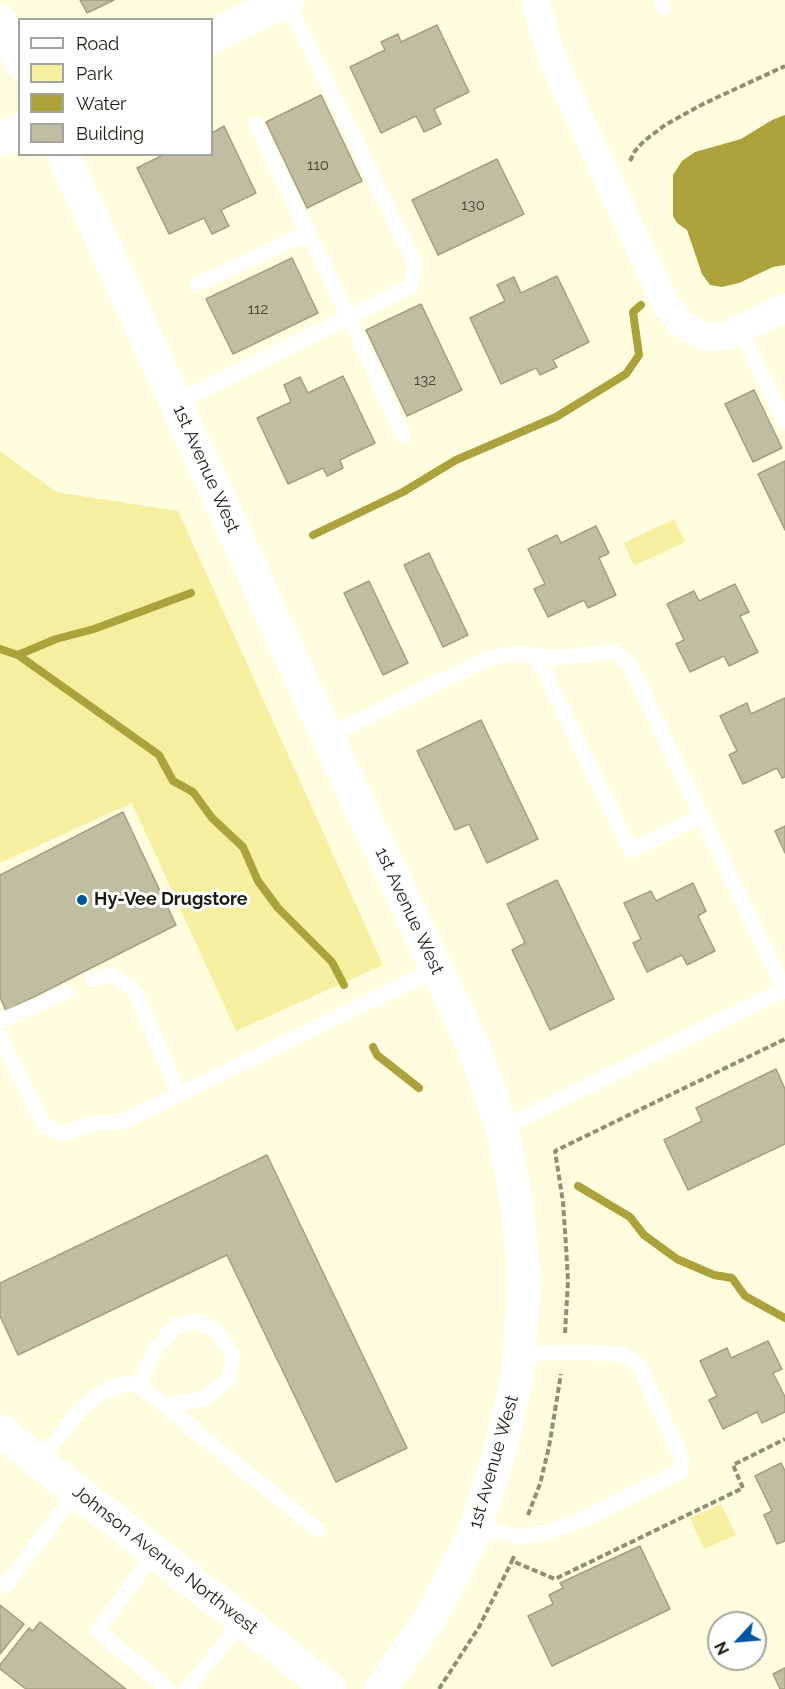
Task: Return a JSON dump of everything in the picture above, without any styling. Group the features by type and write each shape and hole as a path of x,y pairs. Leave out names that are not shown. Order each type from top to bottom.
{"street":[{"path":"213,37 287,0"},
{"path":"535,0 552,58 666,304 683,324 706,337 726,336 785,308"},
{"path":"0,20 18,57"},
{"path":"0,140 18,131"},
{"name":"1st Avenue West","path":"64,156 327,736 475,1050 502,1128 517,1203 524,1281 518,1373 501,1448 476,1526 432,1616 381,1689"},
{"name":"Johnson Avenue Northwest","path":"0,1431 330,1689"}],"lane":[{"path":"176,403 411,286 415,263 287,0"},
{"path":"256,124 349,317 402,436"},
{"path":"197,284 308,232"},
{"path":"740,329 785,422"},
{"path":"327,736 489,658 519,653 555,658 614,651 628,663 785,991 502,1128"},
{"path":"536,655 631,850 702,816"},
{"path":"0,1037 43,1123 61,1134 96,1123 122,1122 436,969"},
{"path":"93,979 113,975 135,992 179,1094"},
{"path":"0,1020 66,992"},
{"path":"139,1385 157,1347 176,1325 199,1321 216,1330 232,1355 229,1377 205,1399 164,1406"},
{"path":"476,1526 519,1537 545,1533 575,1523 681,1471 682,1459 639,1365 621,1354 577,1352 519,1354"},
{"path":"39,1461 81,1409 101,1393 122,1384 139,1385 318,1530"},
{"path":"5,1586 77,1491"},
{"path":"155,1552 98,1631 168,1689"},
{"path":"187,1689 243,1621"}],"path":[{"path":"628,165 635,151 644,141 665,125 703,104 785,66"},
{"path":"733,1465 785,1439"},
{"path":"439,1689 479,1627 513,1561"}],"green space":[{"path":"0,451 56,492 178,511 383,965 236,1031 132,803 0,863"},
{"path":"674,519 685,542 634,566 624,543"},
{"path":"721,1504 736,1535 704,1549 690,1518"}],"water":[{"path":"785,115 785,265 773,267 739,283 722,287 710,285 702,274 687,230 677,223 673,216 673,175 682,161 695,152 741,139 772,120"}],"building":[{"path":"80,0 114,0 87,13"},
{"path":"437,25 469,92 434,109 441,124 424,132 416,116 381,133 350,67 385,50 381,42 398,34 401,42"},
{"path":"321,95 362,181 307,208 266,122"},
{"path":"224,126 256,193 221,210 229,226 212,234 204,218 169,234 137,168 161,156 213,156 213,132"},
{"path":"497,159 524,214 438,255 412,200"},
{"path":"292,258 318,313 233,354 206,299"},
{"path":"557,276 589,342 553,360 557,367 540,375 536,368 501,384 470,318 505,301 497,285 514,277 521,293"},
{"path":"421,304 462,390 407,416 366,330"},
{"path":"343,376 375,443 340,460 343,468 327,476 323,468 288,484 257,418 291,402 284,385 300,377 308,393"},
{"path":"754,390 782,448 753,462 725,404"},
{"path":"785,461 785,530 758,474"},
{"path":"596,526 609,553 599,558 616,595 588,608 584,600 548,617 534,589 545,584 528,549 557,535 561,543"},
{"path":"429,553 468,635 443,647 404,565"},
{"path":"369,581 408,663 383,675 344,593"},
{"path":"735,584 749,612 740,616 758,652 729,666 724,656 690,672 676,644 684,640 667,604 694,591 699,601"},
{"path":"785,698 785,777 782,778 777,768 743,784 729,755 737,751 720,716 747,703 751,714"},
{"path":"481,720 538,839 487,863 469,824 455,830 417,751"},
{"name":"Hy-Vee Drugstore","path":"123,812 176,925 6,1011 0,997 0,875"},
{"path":"785,826 785,853 775,831"},
{"path":"557,880 614,999 550,1030 512,950 525,943 507,904"},
{"path":"693,883 706,911 698,916 715,951 687,965 682,955 647,972 633,943 641,939 624,903 651,891 656,901"},
{"path":"776,1069 785,1089 785,1144 688,1190 664,1140 702,1121 696,1108"},
{"path":"267,1155 407,1448 336,1482 227,1255 18,1355 0,1316 0,1283"},
{"path":"768,1341 782,1369 773,1373 785,1397 785,1412 762,1423 757,1412 723,1429 709,1400 717,1396 700,1361 727,1348 731,1358"},
{"path":"781,1463 785,1471 785,1541 777,1544 764,1515 772,1511 755,1476"},
{"path":"640,1546 670,1609 552,1666 528,1616 553,1604 549,1595 563,1588 560,1583"},
{"path":"0,1605 24,1624 0,1654"},
{"path":"40,1622 126,1689 26,1689 0,1669 0,1665 29,1628 33,1631"},
{"path":"785,1668 785,1689 780,1689 773,1674"}],"waterway":[{"path":"313,535 403,492 456,460 556,417 626,374 639,355 633,312 641,305"},
{"path":"18,655 56,639 94,629 191,593"},
{"path":"0,649 18,655 159,755 173,781 193,792 212,818 243,847 258,881 278,908 332,962 344,985"},
{"path":"373,1047 377,1055 419,1088"},
{"path":"578,1186 630,1217 644,1235 677,1259 714,1275 732,1278 745,1296 785,1318"}],"place":[{"name":"Hy-Vee Drugstore","path":"82,900"}]}
